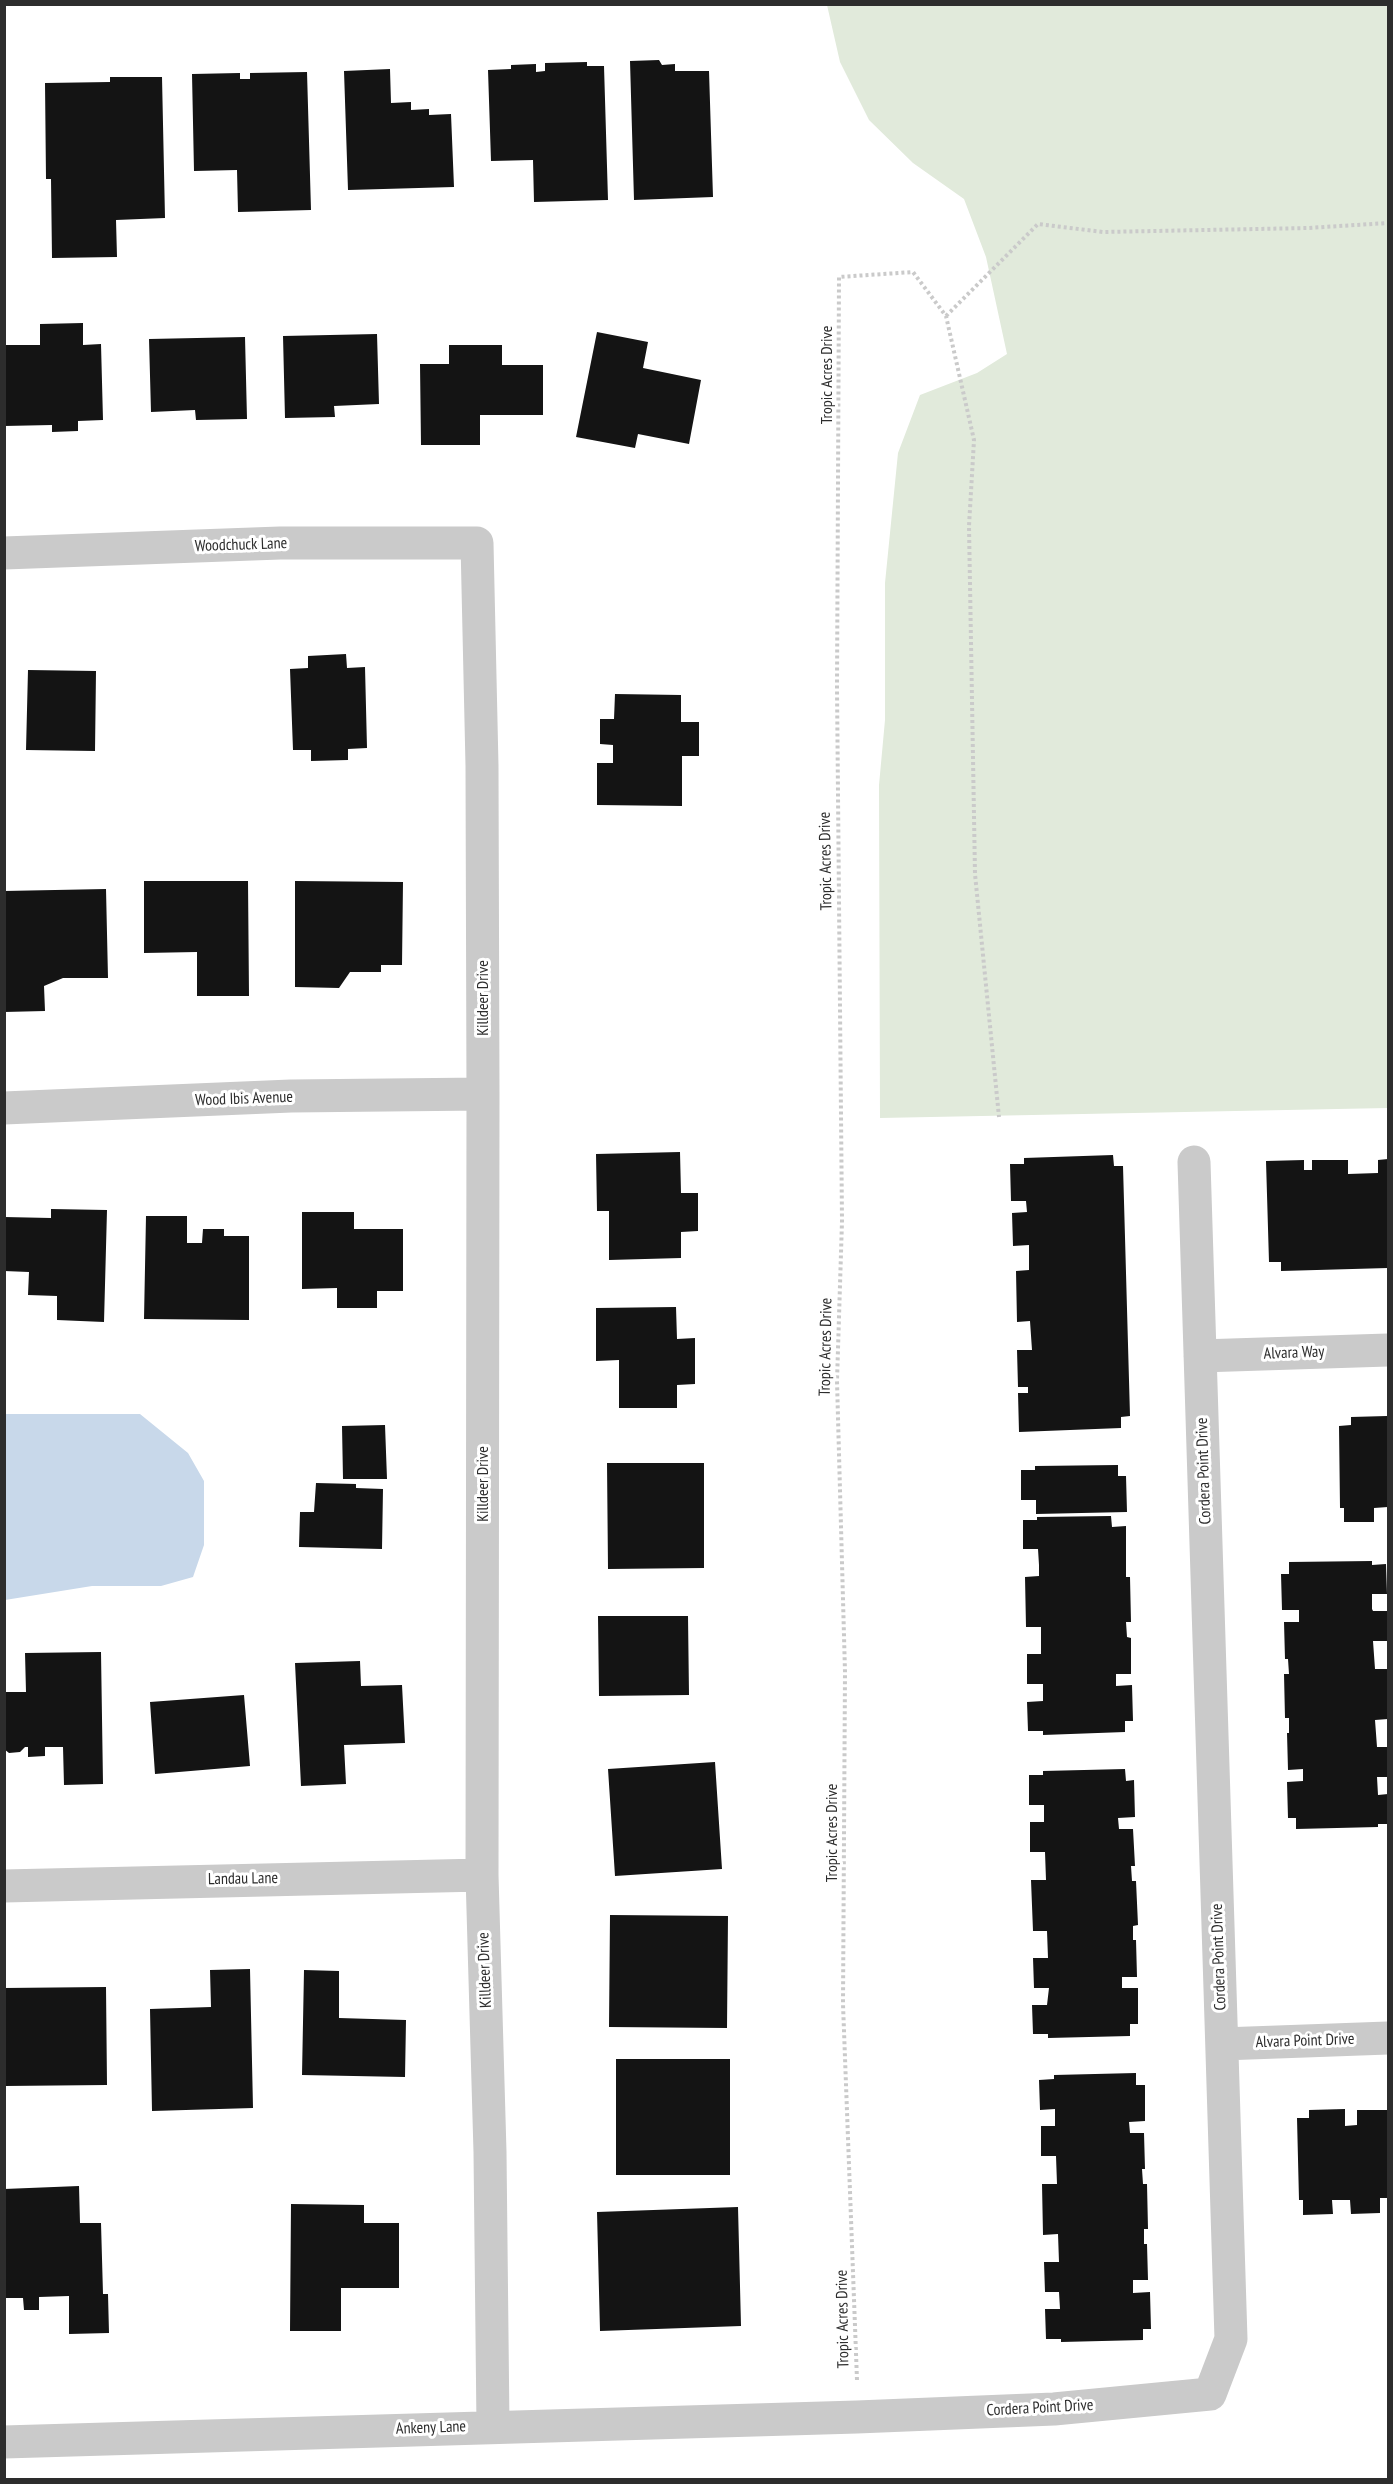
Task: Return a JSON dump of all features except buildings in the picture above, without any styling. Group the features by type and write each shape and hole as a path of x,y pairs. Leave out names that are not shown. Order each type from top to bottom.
{"street":[{"name":"Woodchuck Lane","path":"4,553 280,543 477,543"},
{"name":"Killdeer Drive","path":"477,543 482,778 482,1875 490,2152 493,2426"},
{"name":"Wood Ibis Avenue","path":"4,1107 291,1096 483,1094"},
{"name":"Cordera Point Drive","path":"857,2417 1054,2409 1210,2394 1231,2339 1194,1162"},
{"name":"Alvara Way","path":"1200,1356 1389,1350"},
{"name":"Landau Lane","path":"4,1886 482,1875"},
{"name":"Alvara Point Drive","path":"1222,2044 1389,2038"},
{"name":"Ankeny Lane","path":"4,2442 857,2417"}],"path":[{"path":"999,1117 975,874 969,526 974,440 946,316 1038,224 1103,232 1308,228 1389,223"},
{"name":"Tropic Acres Drive","path":"857,2417 854,2276 846,2131 845,1672 837,1381 842,1221 837,687 839,278 913,272 946,316"}],"green space":[{"path":"827,5 1388,5 1388,1108 880,1118 879,785 885,720 885,583 898,453 920,395 977,373 1007,354 986,257 964,199 913,163 869,120 840,62"}],"water":[{"path":"5,1414 140,1414 188,1453 204,1481 204,1545 193,1577 161,1586 92,1586 5,1600"}]}
